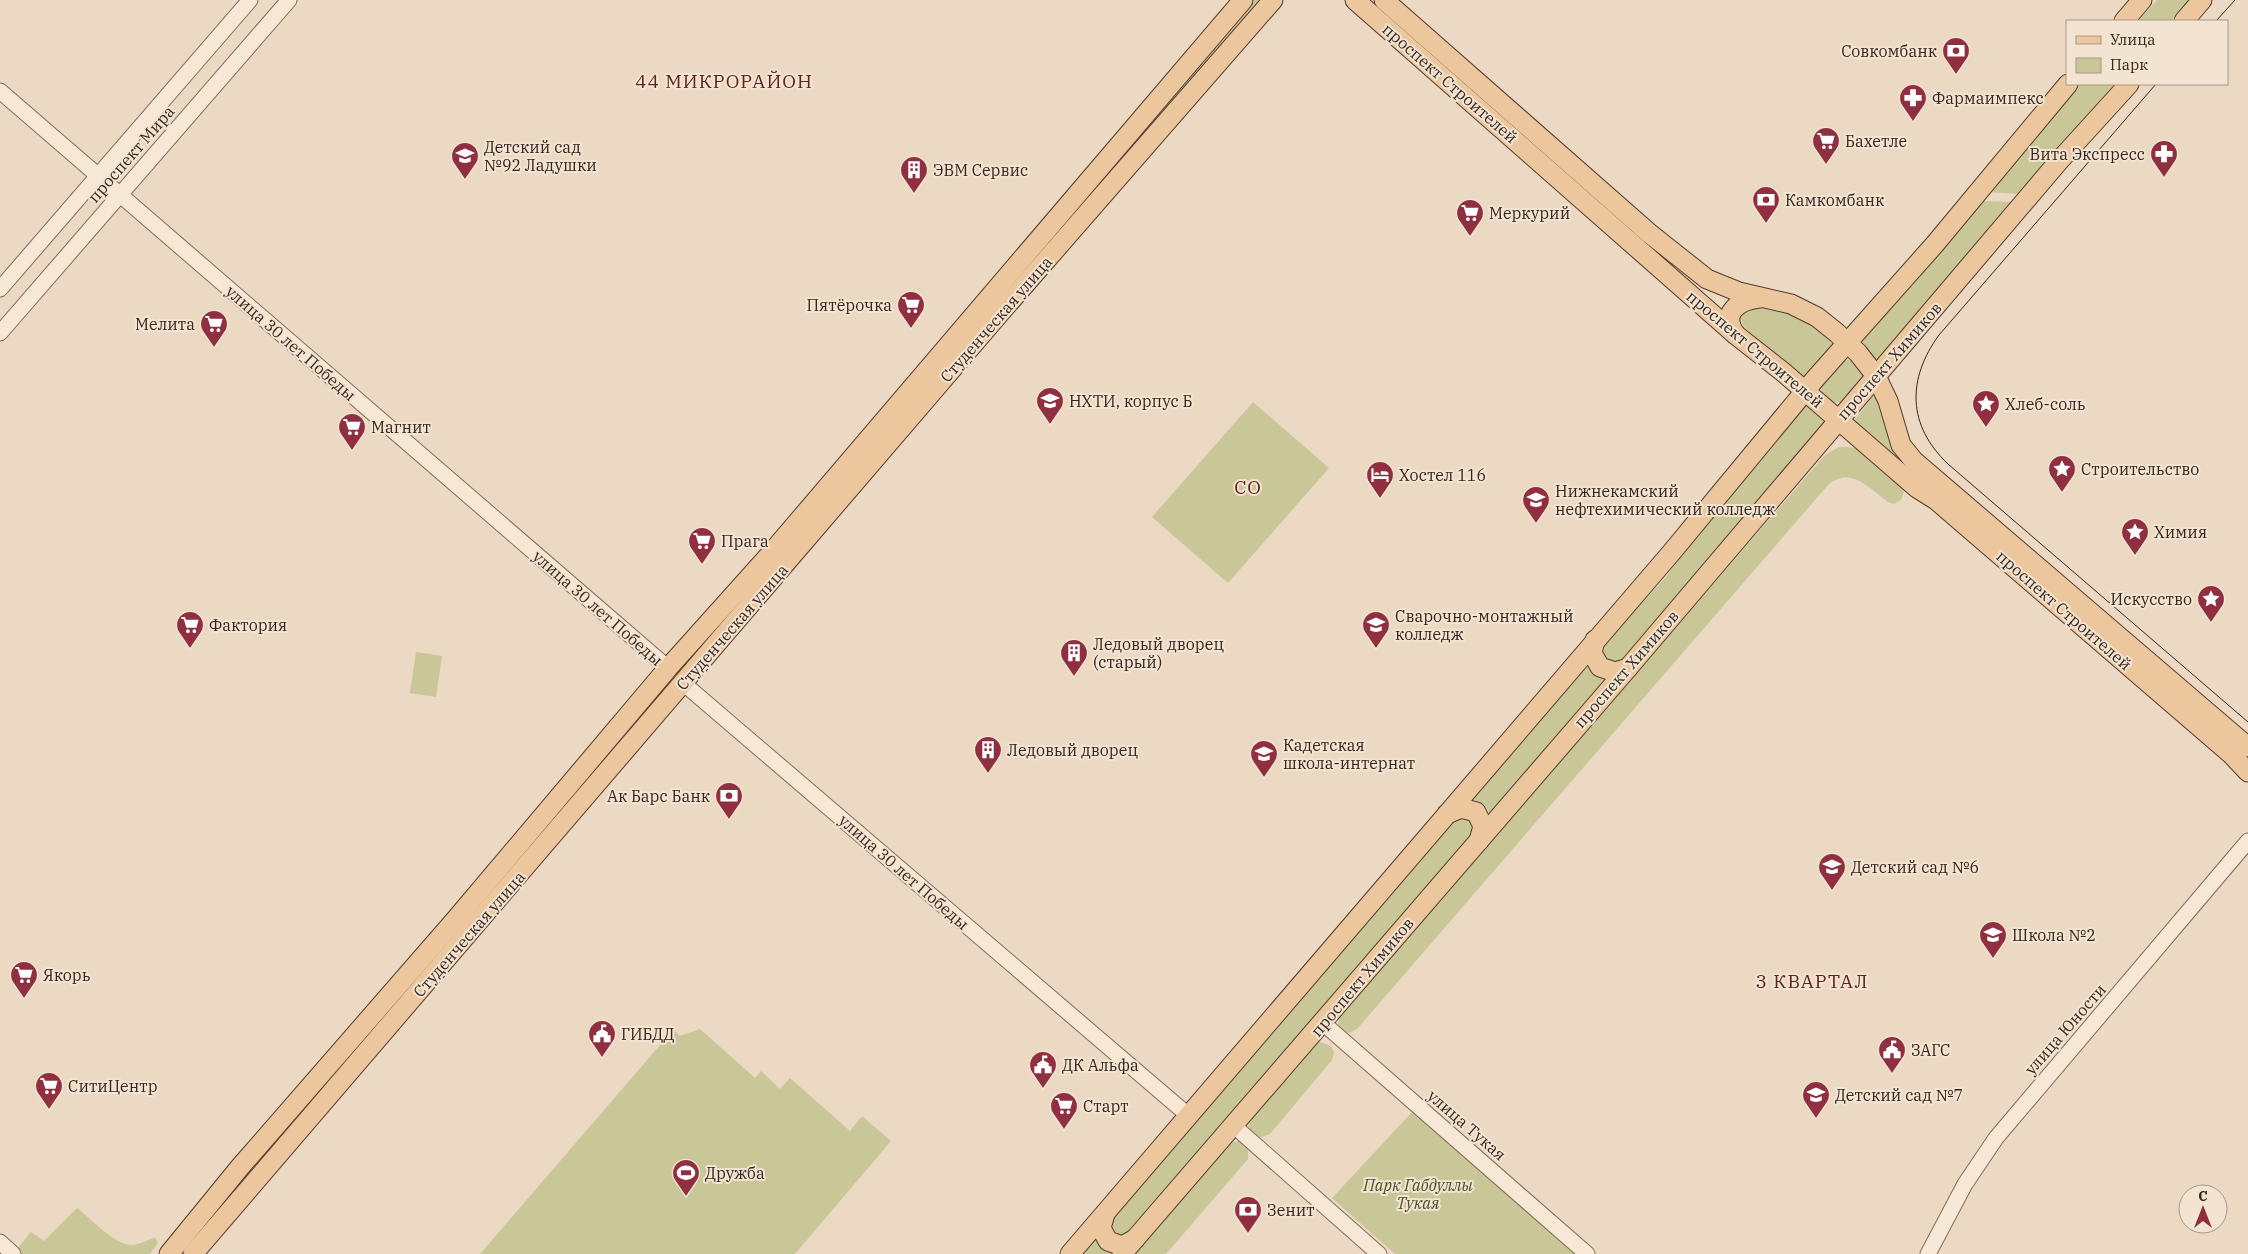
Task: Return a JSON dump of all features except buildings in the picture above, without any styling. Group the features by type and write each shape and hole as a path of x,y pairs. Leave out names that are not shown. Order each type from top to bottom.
{"main road":[{"name":"Студенческая улица","path":"193,1254 684,683 1243,0"},
{"name":"Студенческая улица","path":"992,308 1272,0"},
{"name":"проспект Строителей","path":"1355,0 1736,336 1783,372 2106,646 2231,754 2248,772"},
{"name":"проспект Строителей","path":"1384,0 1649,233 1707,279 1722,287 1791,304 1817,317 1848,343 1876,376 1888,400 1901,445 1914,462 2248,747"},
{"path":"2126,20 2142,0"},
{"path":"2185,20 2202,0"},
{"path":"1070,1254 1732,482 1805,392 1935,244 2067,85"},
{"name":"проспект Химиков","path":"1122,1254 1628,668 2059,161 2128,85"},
{"path":"1693,298 1710,291 1711,286 1707,279"},
{"path":"1736,336 1731,325 1734,309 1744,301 1767,298"},
{"path":"1817,317 1846,323 1862,322 1870,317"},
{"name":"Студенческая улица","path":"168,1254 240,1167 574,782 668,668 979,324"},
{"path":"1595,640 1592,653 1600,667 1611,672 1628,668"},
{"name":"улица 30 лет Победы","path":"668,668 684,683"},
{"path":"574,782 586,781 590,784 590,793"},
{"path":"1447,814 1461,808 1476,812 1483,826 1479,841"},
{"path":"456,919 454,926 457,933 464,935 471,932"},
{"path":"1105,1214 1101,1228 1108,1241 1122,1246 1135,1238"}],"street":[{"name":"проспект Мира","path":"0,289 250,0"},
{"name":"проспект Мира","path":"0,332 288,0"},
{"name":"улица 30 лет Победы","path":"0,91 668,668"},
{"name":"улица 30 лет Победы","path":"684,683 1189,1116"},
{"name":"улица Юности","path":"1928,1254 1965,1184 1996,1138 2248,841"},
{"name":"улица Тукая","path":"1323,1022 1587,1254"},
{"path":"1234,1126 1379,1254"},
{"path":"0,1242 13,1254"}],"green space":[{"path":"1251,0 1263,0 997,306 992,302"},
{"path":"2157,0 2190,0 2172,20 2139,20"},
{"path":"2078,85 2116,85 2022,194 1986,192"},
{"path":"1978,201 2015,202 1878,361 1860,346 1873,325"},
{"path":"1767,306 1811,321 1838,342 1803,380 1743,326 1741,318 1745,309"},
{"path":"1849,359 1856,361 1864,375 1863,378 1846,400 1834,404 1822,394 1821,385 1838,365"},
{"path":"1876,393 1888,426 2245,753 1853,422"},
{"path":"1253,402 1329,468 1228,583 1152,517"},
{"path":"1806,403 1827,422 1624,658 1616,662 1607,659 1602,651 1605,642 1666,577 1692,539"},
{"path":"1839,447 1855,448 1867,455 1902,487 1904,492 1901,500 1894,504 1888,502 1867,485 1852,478 1836,480 1828,485 1357,1029 1349,1033 1342,1030 1338,1023 1341,1015 1825,455"},
{"path":"416,652 442,656 436,697 410,693"},
{"path":"1589,666 1593,673 1606,680 1492,817 1484,804 1472,800 1561,692"},
{"path":"664,687 668,687 593,779 588,775"},
{"path":"1465,813 1476,830 1134,1231 1123,1236 1117,1233 1112,1224 1112,1218 1454,817"},
{"name":"Дружба","path":"700,1029 755,1078 761,1071 780,1089 790,1078 850,1131 862,1116 891,1141 795,1254 480,1254 673,1030 680,1036"},
{"path":"1320,1042 1331,1046 1334,1053 1332,1060 1270,1134 1259,1138 1249,1131 1248,1122 1316,1043"},
{"name":"Парк Габдуллы Тукая","path":"1414,1110 1577,1254 1395,1254 1332,1198"},
{"path":"1239,1141 1248,1147 1248,1159 1166,1254 1134,1254 1230,1143"},
{"path":"77,1208 103,1231 118,1241 132,1245 155,1238 158,1243 150,1254 17,1254 17,1249 31,1232 44,1241"},
{"path":"1095,1237 1102,1249 1113,1253 1081,1254"}],"tram line":[{"path":"2217,20 2235,0"},
{"path":"2155,85 1939,335 1921,368 1916,401 1919,418 1925,434 1948,464 2248,722"}],"place":[{"name":"Совкомбанк","path":"1956,75"},
{"name":"Фармаимпекс","path":"1913,122"},
{"name":"Бахетле","path":"1826,165"},
{"name":"Вита Экспресс","path":"2164,178"},
{"name":"Детский сад №92 Ладушки","path":"465,180"},
{"name":"ЭВМ Сервис","path":"914,194"},
{"name":"Камкомбанк","path":"1766,224"},
{"name":"Меркурий","path":"1470,237"},
{"name":"Пятёрочка","path":"911,329"},
{"name":"Мелита","path":"214,348"},
{"name":"НХТИ, корпус Б","path":"1050,425"},
{"name":"Хлеб-соль","path":"1986,428"},
{"name":"Магнит","path":"352,451"},
{"name":"Строительство","path":"2062,493"},
{"name":"Хостел 116","path":"1380,499"},
{"name":"Нижнекамский нефтехимический колледж","path":"1536,524"},
{"name":"Химия","path":"2135,556"},
{"name":"Прага","path":"702,565"},
{"name":"Искусство","path":"2211,623"},
{"name":"Фактория","path":"190,649"},
{"name":"Сварочно-монтажный колледж","path":"1376,649"},
{"name":"Ледовый дворец (старый)","path":"1074,677"},
{"name":"Ледовый дворец","path":"988,774"},
{"name":"Кадетская школа-интернат","path":"1264,778"},
{"name":"Ак Барс Банк","path":"729,820"},
{"name":"Детский сад №6","path":"1832,891"},
{"name":"Школа №2","path":"1993,959"},
{"name":"Якорь","path":"24,999"},
{"name":"ГИБДД","path":"602,1058"},
{"name":"ЗАГС","path":"1892,1074"},
{"name":"ДК Альфа","path":"1043,1089"},
{"name":"СитиЦентр","path":"49,1110"},
{"name":"Детский сад №7","path":"1816,1119"},
{"name":"Старт","path":"1064,1130"},
{"name":"Дружба","path":"686,1197"},
{"name":"Зенит","path":"1248,1234"}],"district":[{"name":"44 МИКРОРАЙОН","path":"724,81"},
{"name":"СО","path":"1248,487"},
{"name":"3 КВАРТАЛ","path":"1812,981"}]}
